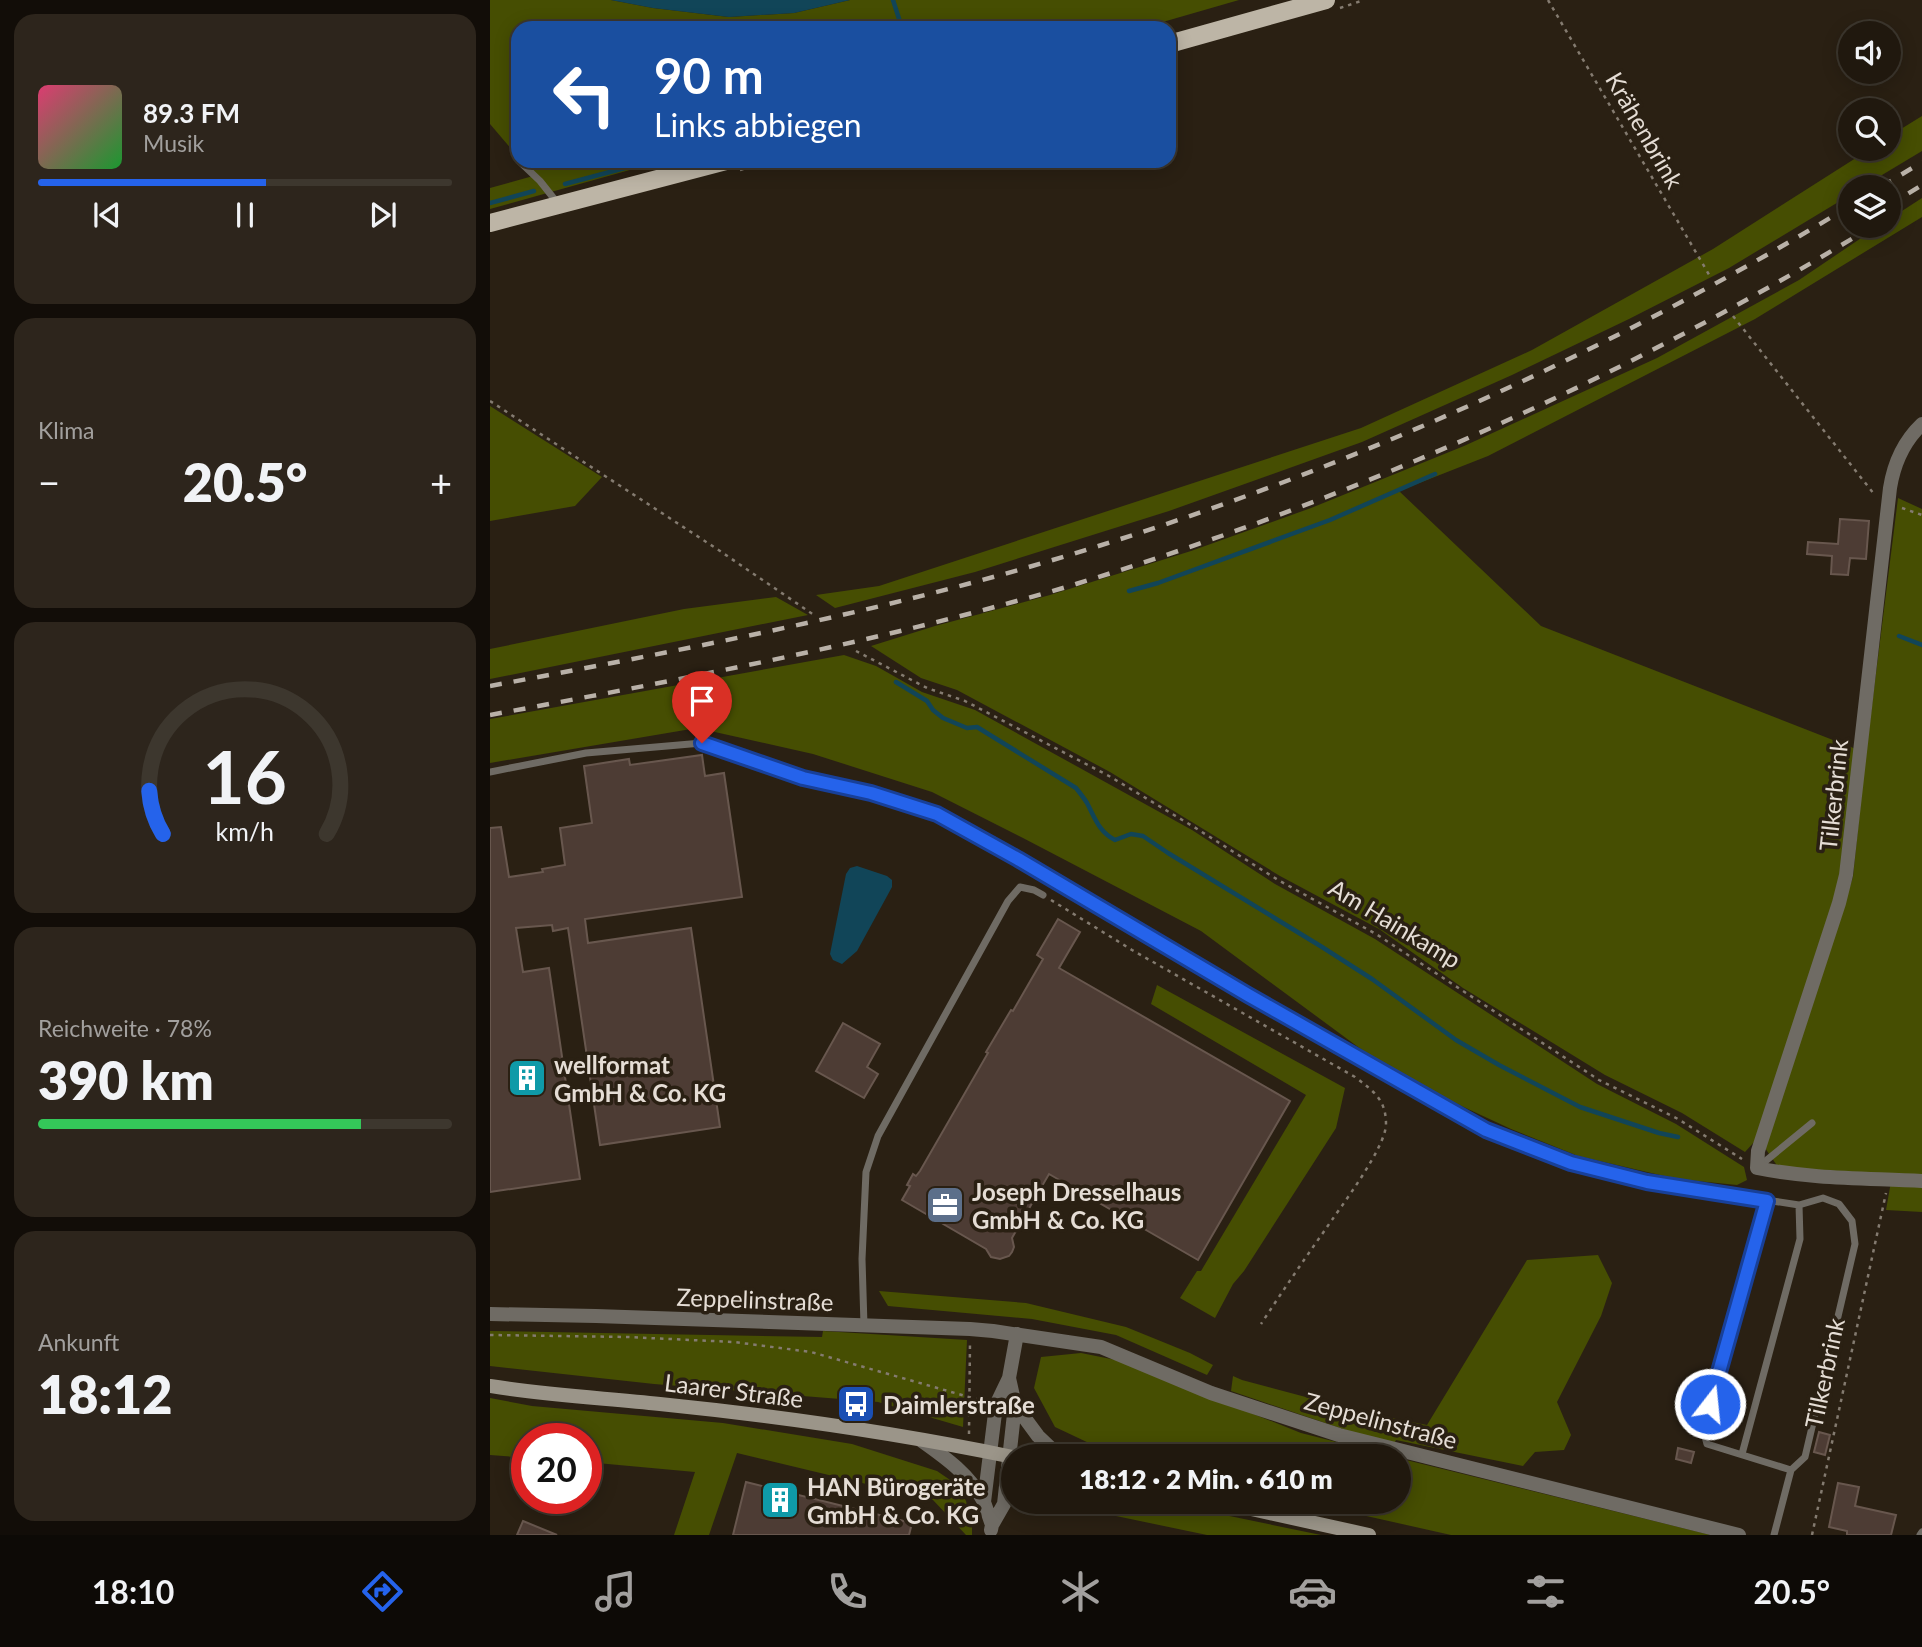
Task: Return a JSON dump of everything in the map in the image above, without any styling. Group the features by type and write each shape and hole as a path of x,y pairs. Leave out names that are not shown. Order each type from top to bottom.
{"main road":[{"path":"1176,42 1325,0"},
{"path":"490,223 699,168"},
{"name":"Laarer Straße","path":"490,1386 531,1393 659,1404 813,1422 1001,1454"},
{"path":"1274,1514 1368,1535"}],"street":[{"name":"Tilkerbrink","path":"1757,1168 1758,1151 1846,875 1893,470 1906,442 1922,424"},
{"path":"1757,1168 1819,1177 1922,1181"},
{"name":"Zeppelinstraße","path":"490,1314 970,1329 1101,1347 1211,1393 1339,1435 1738,1535"},
{"path":"984,1502 996,1405 1009,1378 1017,1334"},
{"path":"1009,1378 1015,1405 1012,1444"},
{"path":"1015,1405 1046,1444"},
{"path":"922,1441 954,1464 977,1488 984,1502 991,1530"},
{"path":"991,1530 1001,1510"}],"lane":[{"path":"526,168 559,205"},
{"path":"490,772 586,753 702,743 803,778 871,793 937,814 1486,1130 1571,1163 1647,1182 1799,1205 1822,1198 1839,1204 1852,1221 1855,1244 1805,1457 1791,1470 1774,1535"},
{"path":"864,1325 862,1259 866,1172 878,1136 1008,901 1020,887 1043,895"},
{"path":"1757,1168 1812,1123"},
{"path":"1767,1201 1703,1429 1707,1444 1791,1470"},
{"path":"1742,1454 1800,1240 1799,1205"}],"path":[{"name":"Krähenbrink","path":"1548,0 1711,278"},
{"path":"1733,316 1877,497 1922,515"},
{"path":"490,401 814,615"},
{"name":"Am Hainkamp","path":"856,651 927,688 965,701 1109,776 1278,880 1376,934 1599,1080 1678,1119 1757,1168"},
{"path":"1043,895 1132,950 1355,1077 1376,1094 1385,1109 1386,1127 1380,1145 1360,1179 1261,1324"},
{"name":"Tilkerbrink","path":"1812,1535 1888,1179"},
{"path":"969,1448 970,1329"},
{"path":"490,1335 734,1342 811,1352 970,1397"}],"green space":[{"path":"490,0 611,0 729,17 794,13 850,0 1239,0 1166,21 511,21 511,149 490,124"},
{"path":"1922,116 1922,151 1882,175 1838,175 1838,202 1729,268 1512,375 1362,442 1169,511 975,572 835,608 816,595 879,586 1361,428 1532,350 1713,249 1851,161 1901,161 1901,129"},
{"path":"527,168 637,168 490,209 490,188 533,176"},
{"path":"1922,198 1922,217 1901,230 1901,212"},
{"path":"1861,238 1888,238 1755,319 1488,456 1399,491 1541,626 1856,749 1834,906 1755,1141 1745,1152 1682,1113 1605,1075 1463,988 1379,929 1280,876 1110,772 957,690 921,678 871,646 1191,551 1311,508 1464,446 1657,358 1799,280"},
{"path":"490,406 602,477 575,506 490,521"},
{"path":"1898,498 1922,509 1922,1212 1886,1210 1892,1176 1778,1167 1765,1148 1853,877"},
{"path":"776,597 808,615 490,679 490,649 684,609"},
{"path":"844,655 876,666 922,692 975,710 1192,830 1275,884 1375,939 1597,1084 1676,1124 1744,1167 1747,1180 1737,1185 1677,1179 1578,1156 1455,1103 1373,1058 1201,931 932,792 813,754 697,728 490,763 490,719"},
{"path":"1157,985 1345,1088 1336,1128 1233,1284 1215,1318 1180,1298 1197,1271 1201,1271 1306,1095 1151,1004"},
{"path":"1598,1255 1612,1283 1601,1316 1557,1402 1571,1435 1564,1450 1535,1452 1523,1466 1396,1440 1394,1444 1231,1391 1233,1376 1366,1413 1427,1425 1527,1260"},
{"path":"879,1291 1026,1303 1126,1327 1213,1365 1207,1375 1116,1335 1032,1319 888,1306"},
{"path":"490,1331 822,1337 823,1331 967,1340 963,1427 878,1402 654,1384 490,1366"},
{"path":"1081,1353 1121,1361 1301,1433 1345,1444 1091,1444 1055,1427 1034,1388 1041,1357"},
{"path":"490,1398 532,1406 723,1423 852,1444 937,1471 956,1484 966,1501 972,1535 966,1535 933,1500 737,1453 709,1535 674,1535 695,1472 602,1463 602,1423 511,1423 511,1457 490,1455"},
{"path":"1411,1461 1711,1535 1451,1535 1357,1514 1411,1514"},
{"path":"1106,1514 1220,1514 1321,1535 1207,1535"}],"water":[{"path":"611,0 850,0 794,13 729,17"},
{"path":"857,866 887,876 892,880 892,887 857,951 842,964 833,960 830,954 846,874 850,868"}],"building":[{"path":"1840,519 1869,521 1866,559 1850,558 1848,575 1831,574 1832,556 1807,554 1808,542 1838,544"},
{"path":"702,755 705,776 724,773 742,897 585,919 588,943 691,928 720,1127 600,1145 568,928 553,931 552,925 516,928 523,972 549,968 580,1179 490,1192 490,828 501,827 509,877 543,872 542,869 565,865 560,828 592,823 584,766 629,759 630,765"},
{"path":"1058,919 1080,932 1059,968 1290,1101 1198,1260 1049,1174 1012,1238 1012,1252 1000,1259 991,1257 986,1249 902,1200 913,1174 916,1176 920,1171 988,1053 986,1052 1043,959 1037,955"},
{"path":"843,1023 880,1044 867,1067 878,1074 864,1098 816,1071"},
{"path":"1819,1432 1830,1435 1825,1455 1814,1452"},
{"path":"1678,1448 1694,1452 1691,1463 1676,1459"},
{"name":"HAN Bürogeräte GmbH & Co. KG","path":"746,1482 912,1523 909,1535 733,1535"},
{"path":"1838,1483 1859,1487 1855,1506 1896,1515 1891,1535 1847,1535 1847,1531 1829,1527"},
{"path":"523,1521 557,1535 517,1535"}],"waterway":[{"path":"893,0 900,21"},
{"path":"565,184 625,168"},
{"path":"490,203 534,191"},
{"path":"1129,591 1158,583 1330,520 1435,474"},
{"path":"1899,636 1922,645"},
{"path":"896,682 927,701 943,718 967,728 977,727 1076,788 1098,824 1110,837 1115,840 1131,834 1143,836 1372,979 1456,1040 1580,1107 1678,1137"}],"railway":[{"path":"1901,175 1922,162"},
{"path":"1901,198 1922,185"},
{"path":"490,686 852,613 1066,556 1169,523 1270,487 1469,406 1662,312 1838,213"},
{"path":"490,715 867,639 1076,584 1180,550 1283,513 1486,430 1585,384 1682,334 1853,238"}],"place":[{"name":"wellformat GmbH & Co. KG","path":"527,1078"},
{"name":"Joseph Dresselhaus GmbH & Co. KG","path":"945,1205"},
{"name":"Daimlerstraße","path":"856,1404"},
{"name":"HAN Bürogeräte GmbH & Co. KG","path":"780,1500"}],"route":[{"path":"702,743 803,778 871,793 937,814 1486,1130 1571,1163 1647,1182 1767,1201 1710,1404"}]}
